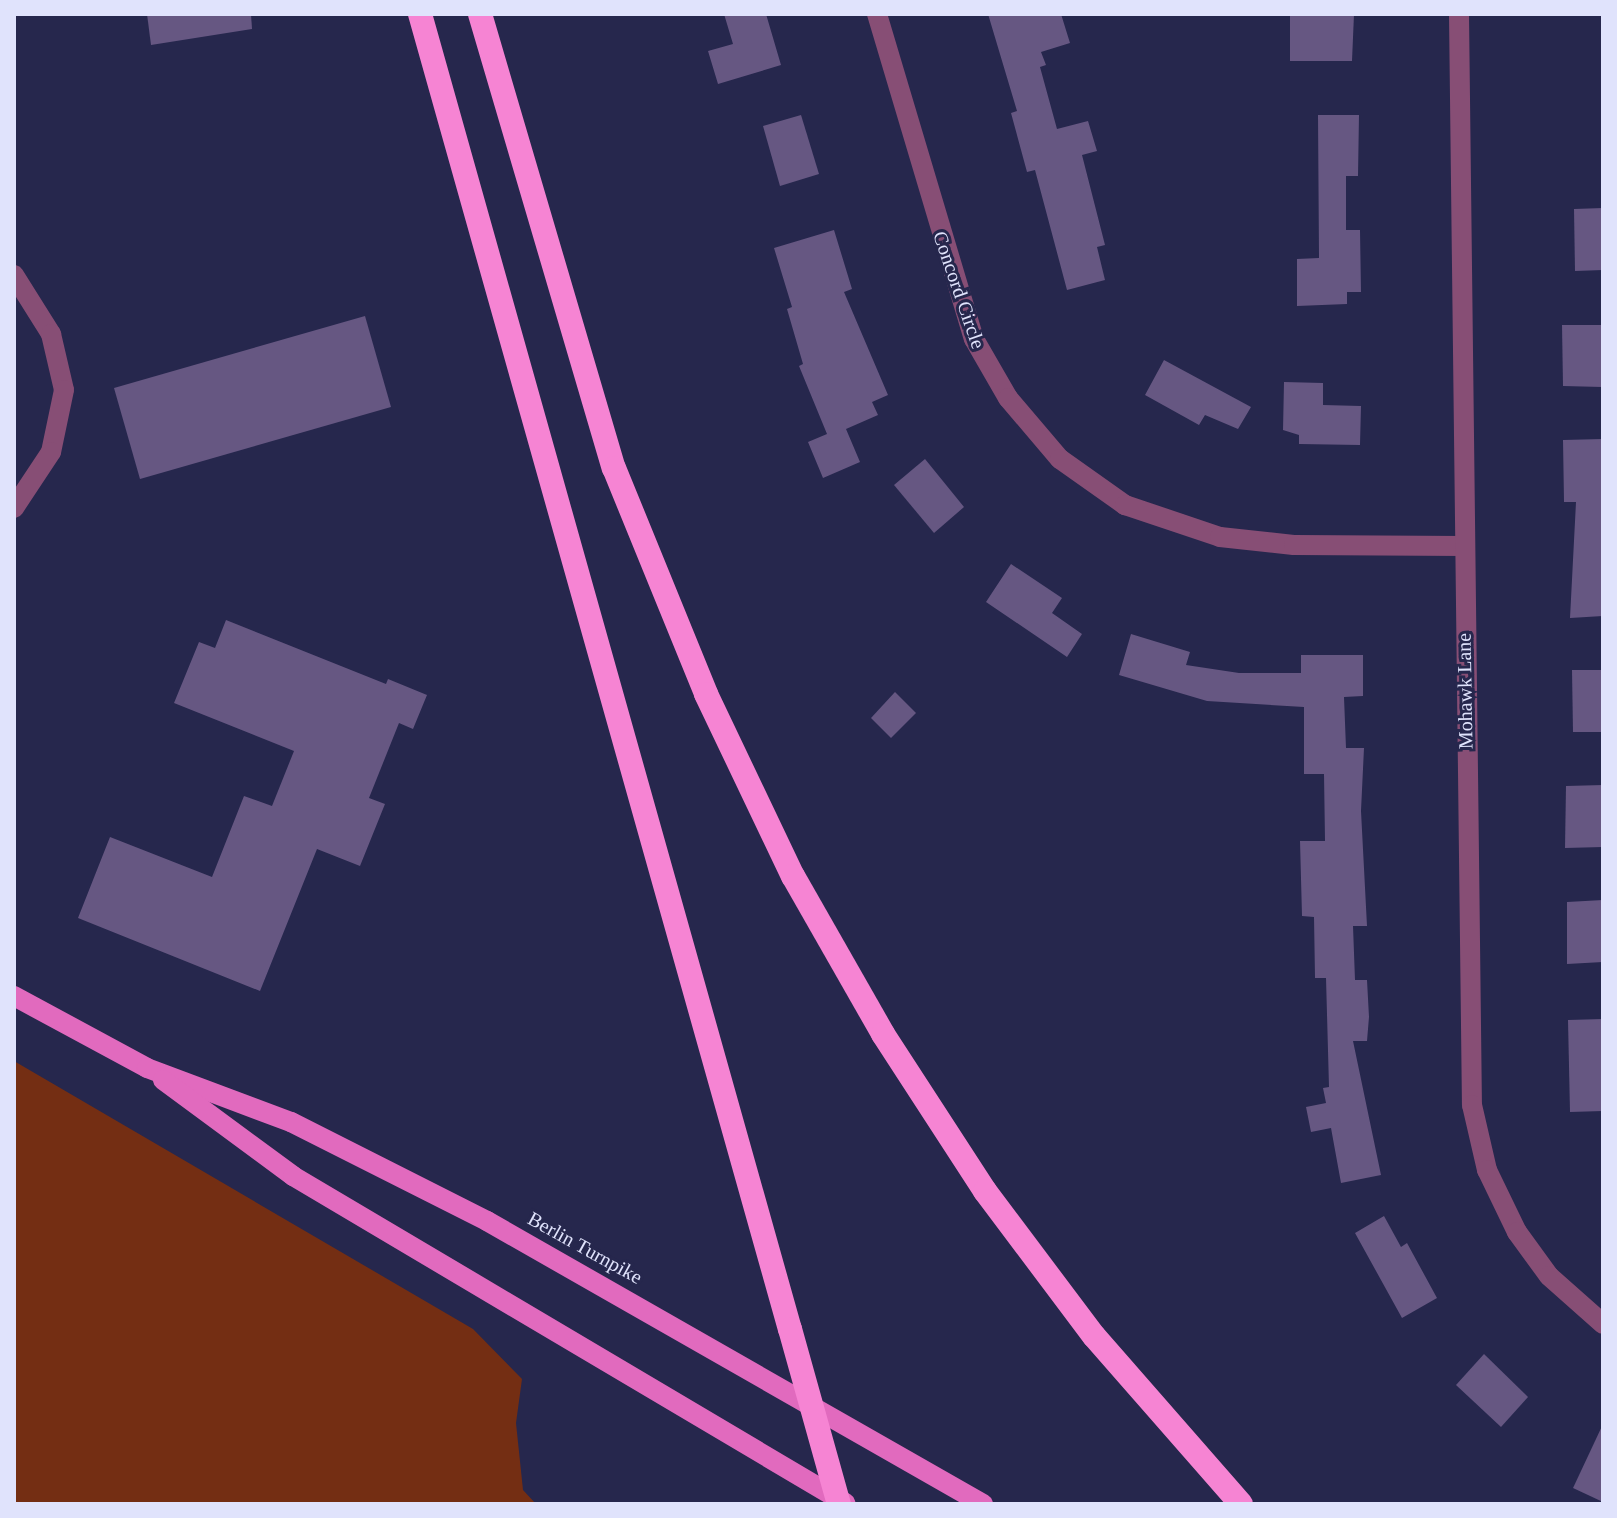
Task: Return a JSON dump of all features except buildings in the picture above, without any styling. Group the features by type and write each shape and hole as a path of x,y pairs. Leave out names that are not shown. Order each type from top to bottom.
{"highway":[{"path":"420,14 839,1504"},
{"path":"480,14 619,482 706,694 793,876 883,1034 985,1191 1094,1336 1241,1504"}],"main road":[{"name":"Berlin Turnpike","path":"14,996 147,1068 300,1126 487,1221 983,1504"},
{"name":"Berlin Turnpike","path":"147,1068 245,1146 293,1176 846,1504"}],"street":[{"name":"Concord Circle","path":"877,14 974,339 1008,398 1060,459 1125,505 1220,537 1294,545 1464,546"},
{"name":"Mohawk Lane","path":"1459,14 1472,1105 1487,1170 1517,1232 1549,1276 1603,1324"},
{"path":"14,275 51,334 64,390 51,452 14,508"}],"shaded area":[{"path":"14,1061 473,1329 522,1379 516,1423 523,1490 536,1504 14,1504"}]}
